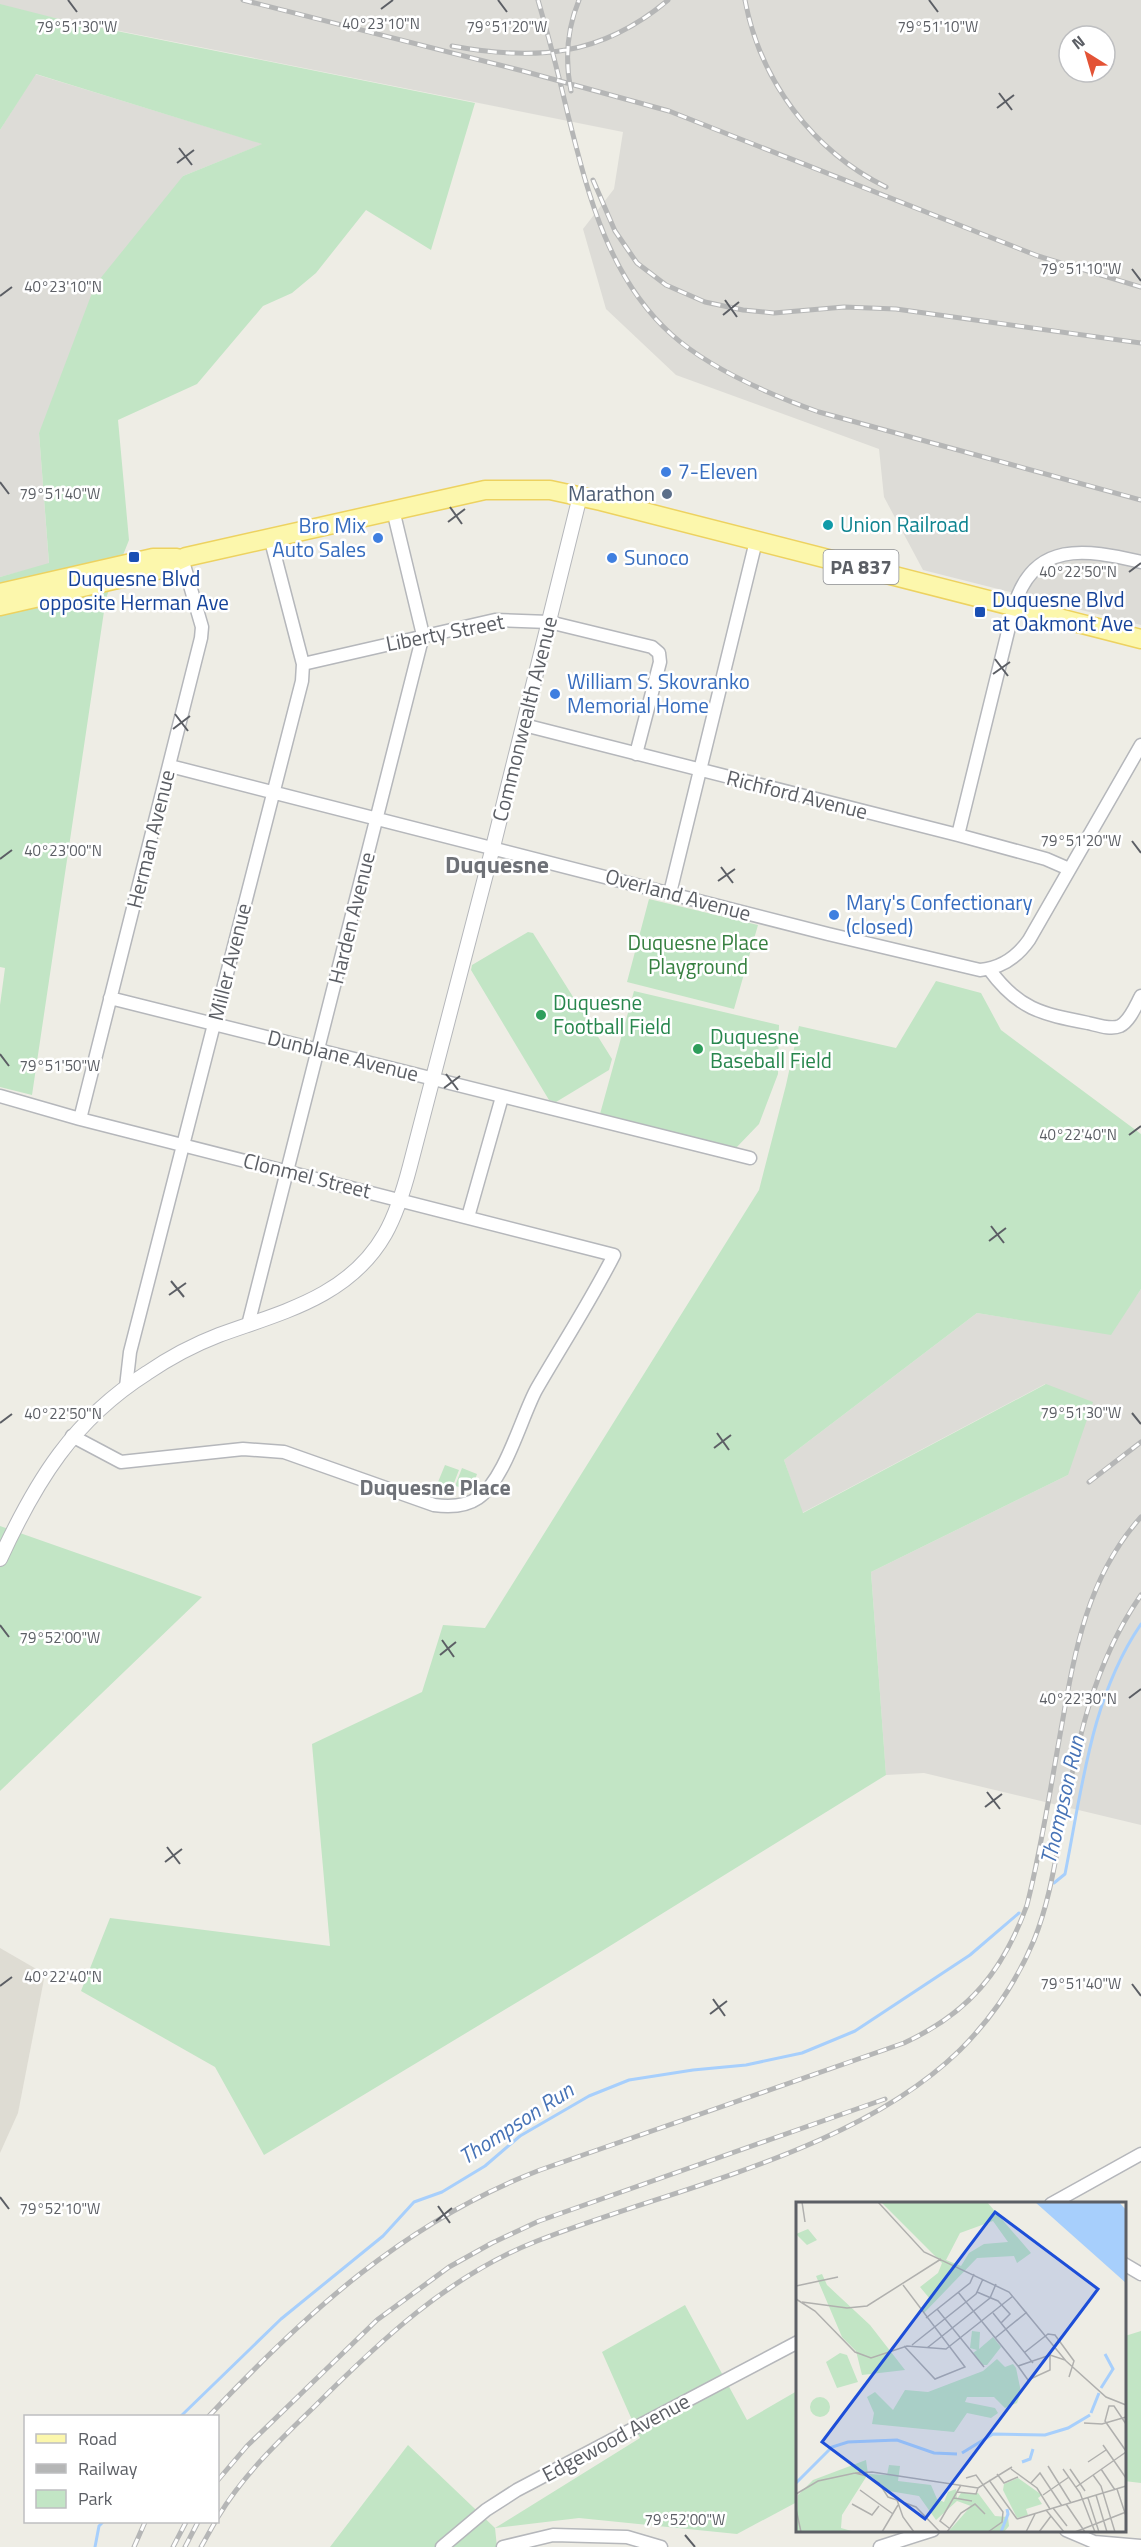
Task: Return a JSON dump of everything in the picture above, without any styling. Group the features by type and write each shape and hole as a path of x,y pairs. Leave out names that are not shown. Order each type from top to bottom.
{"main road":[{"name":"PA 837","path":"0,606 137,568 153,558 183,558 468,493 507,489 550,490 1141,639"},
{"name":"PA 837","path":"0,593 137,568"}],"street":[{"name":"Commonwealth Avenue","path":"0,1558 38,1482 72,1436 126,1387 181,1352 304,1305 345,1281 375,1248 392,1220 400,1200 494,847 580,496"},
{"name":"Harden Avenue","path":"248,1325 423,635 393,510"},
{"name":"Miller Avenue","path":"126,1387 130,1352 302,681 303,664 270,537"},
{"path":"670,893 756,541"},
{"path":"958,835 1021,585 1029,574 1054,557 1088,552 1141,562"},
{"name":"Herman Avenue","path":"80,1119 201,638 202,627 183,558"},
{"name":"Liberty Street","path":"303,664 495,620 549,622 652,647 659,653 660,662 636,754"},
{"name":"Richford Avenue","path":"524,725 958,835 1046,859 1069,869"},
{"path":"1141,745 1023,948 1004,964 989,969 1004,990 1034,1009 1072,1020 1112,1027 1124,1023 1141,996"},
{"name":"Overland Avenue","path":"170,766 963,968 989,969"},
{"name":"Dunblane Avenue","path":"110,998 750,1158"},
{"name":"Clonmel Street","path":"0,1096 184,1146 614,1255 583,1315 536,1392 522,1427 494,1480 478,1498 455,1506 434,1505 417,1500 284,1452 243,1449 121,1462 72,1436"},
{"path":"468,1217 502,1097"},
{"path":"1055,2202 1141,2154"},
{"path":"1126,2265 1141,2274"},
{"name":"Edgewood Avenue","path":"442,2547 486,2510 525,2485 796,2343"},
{"path":"880,2547 927,2532"},
{"path":"1070,2532 1094,2545 1141,2546"},
{"path":"503,2547 553,2535 627,2537 662,2547"}],"shaded area":[{"path":"0,0 1141,0 1141,625 923,570 884,497 879,449 676,375 606,309 583,229 614,189 623,132 0,7"},
{"path":"35,74 263,144 183,176 39,433 49,564 0,577 0,130"},
{"path":"1141,1289 1141,1825 924,1773 886,1775 871,1572 1068,1475 1045,1384 802,1513 784,1460 977,1313 1110,1334"},
{"path":"0,1948 45,1974 18,2113 0,2153"}],"green space":[{"path":"0,4 67,21 475,103 431,250 366,210 316,273 292,293 263,306 197,384 118,420 129,540 106,598 32,1095 0,1087 0,1005 5,968 0,967 0,577 49,563 39,433 95,285 183,176 262,144 36,74 0,130"},
{"name":"Duquesne Place Playground","path":"649,899 758,925 734,1009 627,982"},
{"name":"Duquesne Football Field","path":"528,932 533,933 612,1059 609,1070 556,1102 549,1100 471,970 472,965"},
{"path":"936,981 981,993 1001,1030 1141,1134 1141,1289 1111,1335 977,1313 784,1460 803,1513 1046,1384 1093,1402 1068,1475 871,1572 886,1775 597,1954 264,2155 215,2067 81,1991 110,1918 330,1946 312,1744 422,1692 443,1625 485,1628 759,1190 799,1026 896,1048"},
{"name":"Duquesne Baseball Field","path":"634,991 779,1025 778,1074 759,1124 735,1149 600,1114"},
{"path":"445,1465 459,1470 452,1488 438,1482"},
{"path":"462,1468 477,1474 474,1483 463,1488 455,1486"},
{"path":"0,1526 202,1597 0,1791"},
{"path":"685,2305 747,2420 796,2392 796,2503 737,2534 579,2518 495,2528 640,2438 602,2352"},
{"path":"1141,2331 1141,2483 1126,2481 1126,2336"},
{"path":"408,2445 495,2528 497,2547 330,2547"}],"waterway":[{"name":"Thompson Run","path":"1054,1883 1065,1874 1083,1777 1099,1713 1124,1652 1141,1624"},
{"name":"Thompson Run","path":"182,2415 281,2319 383,2236 414,2202 442,2192 485,2166 520,2136 589,2096 629,2080 746,2065 802,2053 855,2031 970,1955 1019,1913"},
{"name":"Thompson Run","path":"95,2547 99,2526 102,2523"}],"railway":[{"path":"243,0 523,71 669,111 1038,256 1141,287"},
{"path":"538,0 584,175 603,233 631,287 649,311 671,334 722,370 781,398 819,412 1141,500"},
{"path":"571,91 568,45 579,0"},
{"path":"452,46 511,53 566,50 592,44 618,33 643,19 668,0"},
{"path":"745,0 752,30 763,58 777,85 794,110 835,154 886,187"},
{"path":"593,180 615,231 637,263 666,285 705,302 743,310 774,313 844,307 896,309 1141,343"},
{"path":"1089,1482 1141,1442"},
{"path":"210,2415 321,2306 402,2243 445,2216 491,2191 540,2170 904,2043 927,2031 965,2004 995,1970 1007,1950 1027,1905 1042,1838 1072,1668 1086,1614 1108,1564 1141,1517"},
{"path":"219,2516 262,2459 364,2358 417,2312 474,2272 537,2241 760,2164 816,2142 869,2116 917,2086 960,2050 1002,1999 1020,1970 1034,1940 1048,1897 1074,1764 1089,1705 1099,1676 1124,1621 1141,1595"},
{"path":"219,2479 247,2446 377,2320 449,2267 492,2243 539,2221 885,2099"},
{"path":"134,2547 145,2523"},
{"path":"173,2547 185,2523"},
{"path":"185,2547 197,2523"},
{"path":"201,2547 214,2523"}],"place":[{"name":"7-Eleven","path":"666,472"},
{"name":"Marathon","path":"667,494"},
{"name":"Union Railroad","path":"828,525"},
{"name":"Bro Mix Auto Sales","path":"378,538"},
{"name":"Duquesne Blvd opposite Herman Ave","path":"134,557"},
{"name":"Sunoco","path":"612,558"},
{"name":"Duquesne Blvd at Oakmont Ave","path":"980,612"},
{"name":"William S. Skovranko Memorial Home","path":"555,694"},
{"name":"Mary's Confectionary (closed)","path":"834,915"},
{"name":"Duquesne Football Field","path":"541,1015"},
{"name":"Duquesne Baseball Field","path":"698,1049"}],"district":[{"name":"Duquesne","path":"497,865"},
{"name":"Duquesne Place","path":"435,1487"}]}
